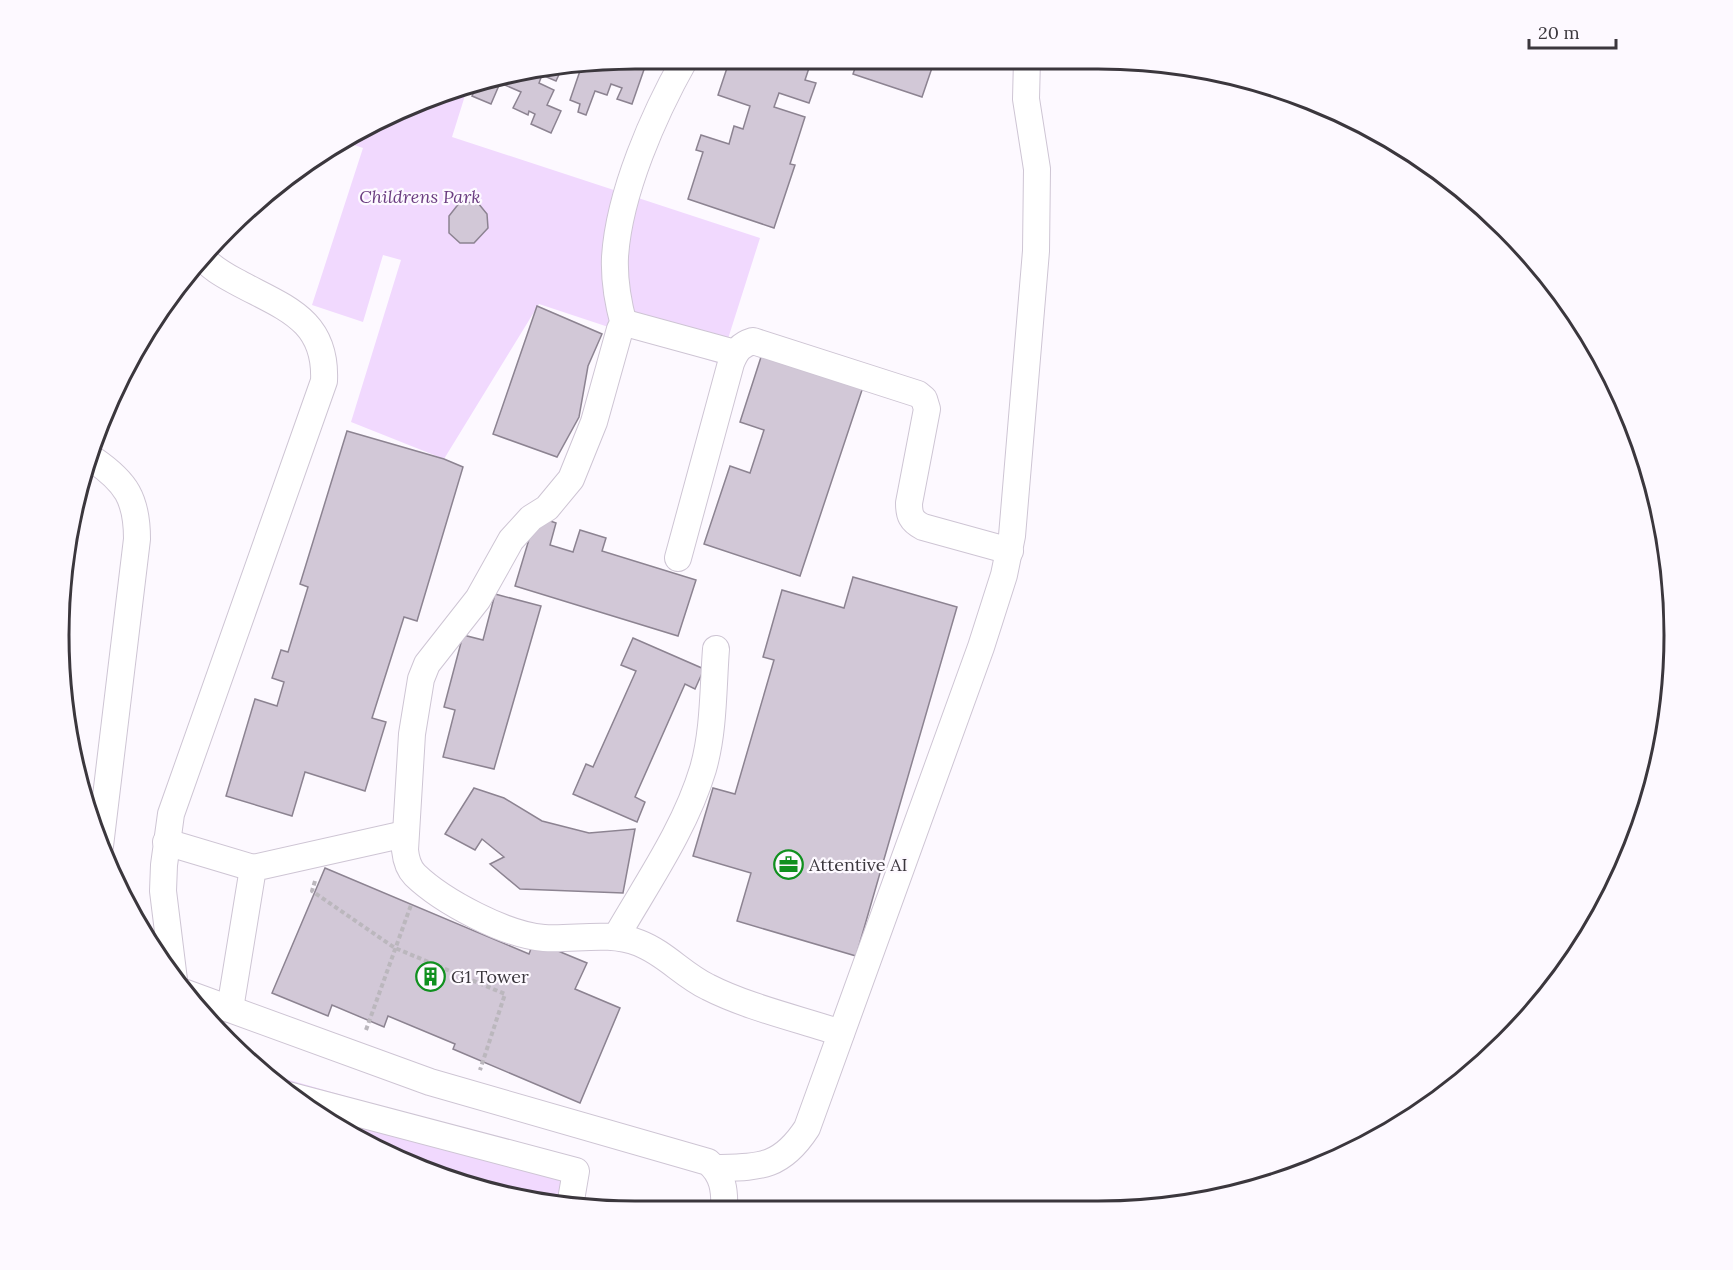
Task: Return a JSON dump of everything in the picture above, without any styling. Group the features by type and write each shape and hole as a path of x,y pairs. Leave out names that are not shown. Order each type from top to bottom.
{"street":[{"path":"624,325 618,304 615,259 624,203 649,131 679,69"},
{"path":"716,1168 751,1167 779,1160 795,1147 807,1128 994,609 1010,551 1036,251 1036,169 1026,99 1027,69"},
{"path":"171,960 163,891 166,842 171,814 324,381 325,363 319,342 306,322 218,271 208,263"},
{"path":"735,353 629,324 620,329 594,422 571,479 547,508 531,518 511,540 478,599 427,664 421,679 412,734 405,834 407,865 420,879 444,897 475,915 525,936 567,939 616,937 638,942 660,953 707,987 841,1033"},
{"path":"678,558 735,353 742,344 753,341 918,394 924,399 927,409 909,503 909,514 914,522 923,527 1010,551"},
{"path":"96,462 118,478 132,498 137,520 136,551 102,826"},
{"path":"616,937 686,811 703,767 710,729 716,649"},
{"path":"166,842 253,868 405,834"},
{"path":"230,1009 253,868"},
{"path":"201,999 430,1082 708,1162 716,1168 723,1184 724,1201"},
{"path":"316,1102 576,1171 572,1197"}],"path":[{"path":"324,852 312,891 395,948 505,994 478,1078"},
{"path":"364,1036 420,879"}],"green space":[{"name":"Childrens Park","path":"465,95 452,137 760,238 720,364 539,304 444,459 351,422 401,260 383,255 363,322 312,305 363,148 353,145 418,112"},
{"path":"283,1078 579,1163 573,1197 489,1182 418,1158 385,1143 321,1106"}],"building":[{"path":"644,69 632,104 617,99 622,88 611,84 607,95 595,91 586,115 578,112 580,104 570,100 580,72"},
{"path":"727,69 809,69 805,80 816,83 809,103 779,93 774,107 805,117 790,164 795,165 774,228 688,199 703,152 696,150 701,135 729,144 734,126 743,129 750,106 718,95"},
{"path":"855,69 932,69 922,97 853,74"},
{"path":"559,74 556,81 546,77"},
{"path":"541,77 539,83 554,90 547,105 561,111 551,133 531,124 535,114 529,111 528,115 513,108 521,92 504,85"},
{"path":"499,86 491,104 472,96 474,93"},
{"path":"460,202 478,203 487,214 488,228 474,243 460,243 449,233 449,216"},
{"path":"537,306 602,334 588,366 579,417 557,457 493,434"},
{"path":"762,354 863,387 800,576 704,544 730,466 750,473 764,430 740,422"},
{"path":"347,431 444,459 463,467 417,621 404,617 372,718 386,722 365,791 305,772 292,816 226,796 255,699 277,706 284,682 272,678 281,650 288,652 308,587 300,584"},
{"path":"536,516 556,523 550,545 573,552 580,530 606,538 602,551 696,580 678,636 515,586"},
{"path":"853,577 957,607 856,956 737,921 751,873 693,856 713,788 735,794 774,660 763,657 782,590 844,608"},
{"path":"495,594 541,606 494,769 443,757 455,710 444,707 463,635 483,640"},
{"path":"633,638 704,669 695,689 685,684 635,797 645,802 637,822 573,794 586,764 593,767 636,671 621,665"},
{"path":"474,788 504,798 542,821 589,833 635,829 623,893 520,889 490,864 504,857 482,839 475,850 445,834"},
{"name":"G1 Tower","path":"325,868 529,954 534,941 587,963 575,989 620,1008 580,1103 453,1049 455,1044 388,1016 384,1027 332,1005 328,1016 272,993"}],"place":[{"name":"Attentive AI","path":"788,864"},
{"name":"G1 Tower","path":"430,976"}]}
